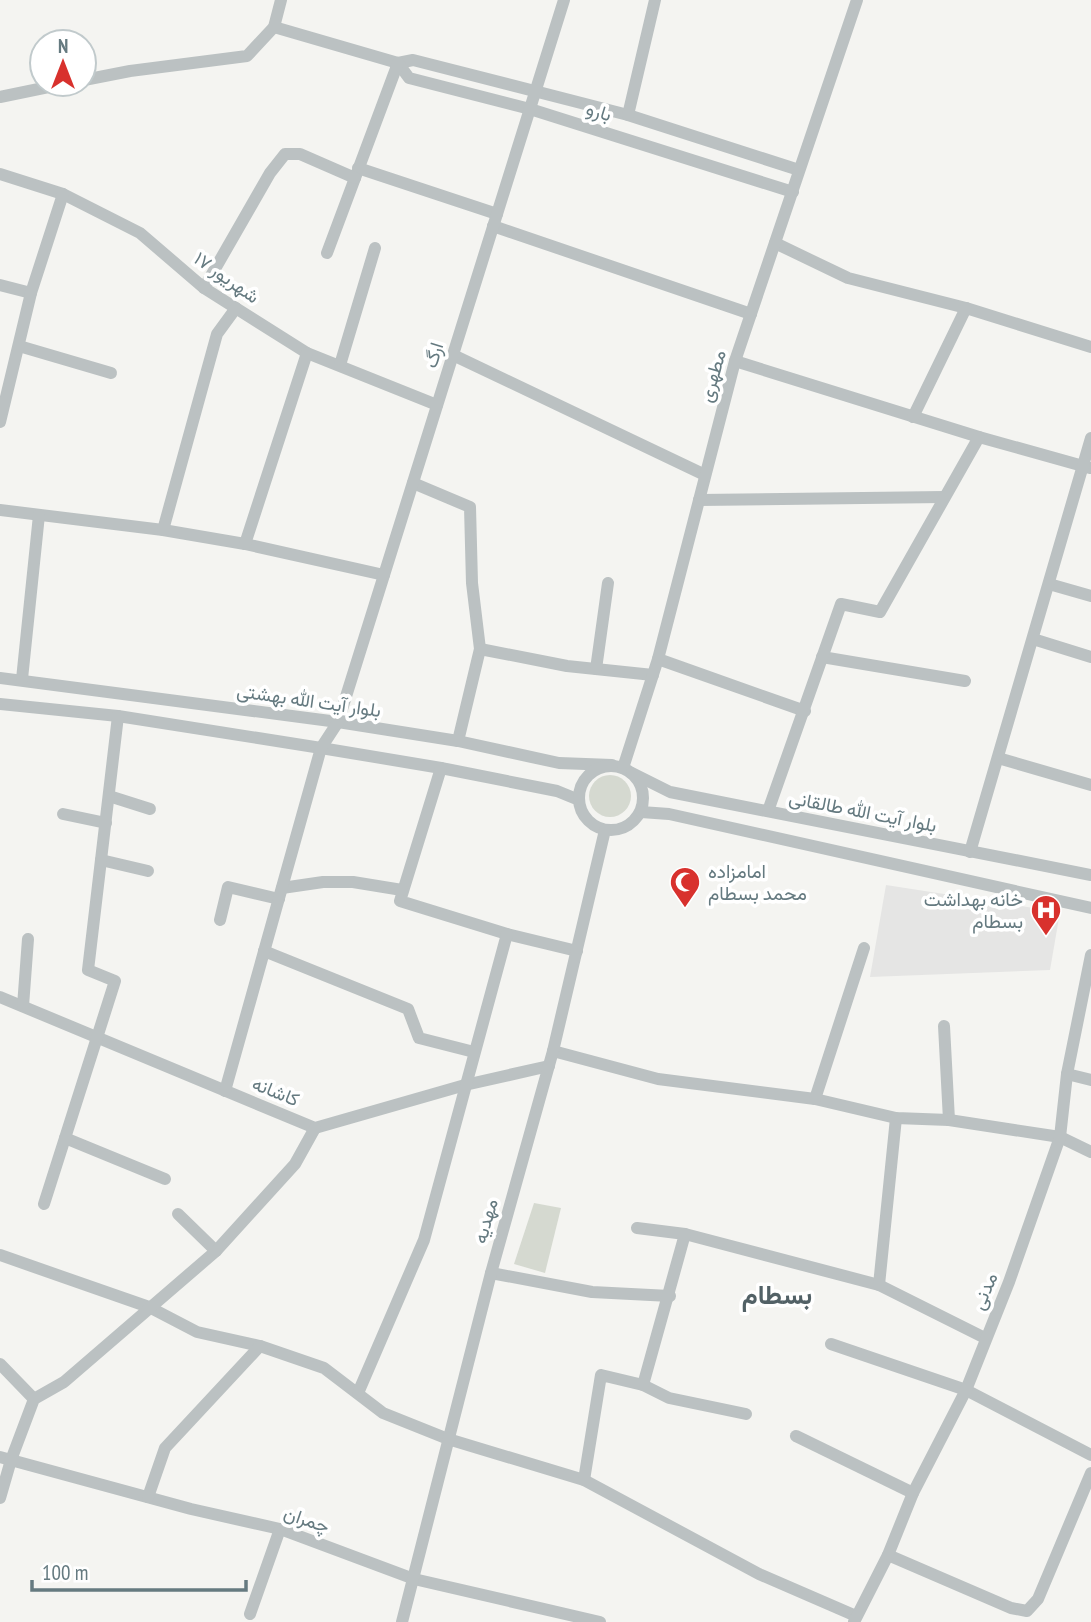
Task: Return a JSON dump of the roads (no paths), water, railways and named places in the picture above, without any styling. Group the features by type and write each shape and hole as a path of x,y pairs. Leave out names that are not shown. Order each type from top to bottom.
{"street":[{"path":"98,77 247,55 274,27 281,0"},
{"name":"ارگ","path":"225,1091 321,748 338,722 564,0"},
{"path":"628,116 655,0"},
{"name":"مطهری","path":"622,769 658,659 735,361 857,0"},
{"name":"بارو","path":"274,27 398,63 413,60 534,90 628,116 799,170"},
{"path":"327,253 398,63"},
{"name":"بارو","path":"398,63 409,78 530,109 793,192"},
{"path":"0,97 28,91"},
{"path":"204,288 270,173 285,154 300,154 495,220 751,314"},
{"name":"۱۷ شهریور","path":"0,174 64,194 140,233 204,288 307,353 437,405"},
{"path":"0,422 31,293 64,194"},
{"path":"775,243 848,278 966,308 1091,347"},
{"path":"340,365 375,248"},
{"path":"0,285 31,293"},
{"path":"163,530 218,334 236,308"},
{"path":"913,416 966,308"},
{"path":"19,346 111,373"},
{"path":"245,544 307,353"},
{"path":"453,355 705,475"},
{"path":"735,361 979,437 1087,467"},
{"path":"768,811 841,604 880,612 979,437"},
{"path":"970,852 1049,584 1087,467 1091,438"},
{"path":"413,483 470,507 472,583 480,649 458,741"},
{"path":"699,500 944,497"},
{"path":"0,510 163,530 245,544 384,575"},
{"path":"22,679 39,515"},
{"path":"596,669 608,583"},
{"path":"1049,584 1091,596"},
{"path":"1033,639 1091,657"},
{"path":"480,649 567,666 653,675"},
{"path":"822,657 965,681"},
{"path":"658,659 805,711"},
{"name":"بلوار آیت الله بهشتی","path":"0,678 338,722 458,741 559,763 622,769"},
{"path":"0,704 118,716 321,748 557,791 579,800"},
{"path":"44,1205 115,981 88,970 118,716"},
{"path":"998,758 1091,785"},
{"path":"602,767 622,769 639,781 643,791 641,812 626,827 605,830 587,819 579,800 584,779 602,767"},
{"path":"441,768 400,901 506,934 577,951"},
{"name":"بلوار آیت الله طالقانی","path":"622,769 670,792 1091,875"},
{"path":"109,796 150,809"},
{"path":"641,812 669,814 1091,908"},
{"path":"63,814 106,823"},
{"name":"مهدیه","path":"402,1622 491,1273 553,1051 605,830"},
{"path":"100,860 148,871"},
{"path":"220,920 228,887 280,893 323,882 353,882 402,890"},
{"path":"358,1393 424,1240 506,934"},
{"path":"23,1006 28,939"},
{"path":"815,1099 863,948"},
{"path":"264,951 408,1009 419,1038 474,1052"},
{"name":"مدنی","path":"855,1619 966,1390 1009,1282 1060,1137 1067,1074 1091,955"},
{"name":"کاشانه","path":"0,997 315,1128 465,1085 549,1066"},
{"path":"944,1026 949,1119"},
{"path":"553,1051 658,1079 815,1099 896,1118 949,1119 1060,1137 1091,1152"},
{"path":"1067,1074 1091,1080"},
{"path":"879,1285 896,1118"},
{"path":"0,1498 5,1458 34,1399 64,1382 216,1251 295,1164 315,1128"},
{"path":"65,1138 165,1179"},
{"path":"178,1214 216,1251"},
{"path":"637,1228 685,1234 879,1285 985,1338"},
{"path":"643,1385 670,1297 685,1234"},
{"path":"0,1255 149,1307 197,1332 260,1346 324,1368 383,1413 448,1439 583,1480 760,1574 855,1619"},
{"path":"491,1273 592,1292 670,1297"},
{"path":"831,1344 966,1390 1091,1455"},
{"path":"148,1497 165,1448 260,1346"},
{"path":"0,1364 34,1399"},
{"path":"583,1480 601,1375 643,1385 669,1398 746,1414"},
{"path":"796,1436 914,1493"},
{"name":"چمران","path":"5,1458 280,1529 414,1578 560,1617 600,1622"},
{"path":"888,1555 1011,1608 1027,1611 1038,1599 1091,1474"},
{"path":"250,1614 280,1529"}],"place":[{"name":"امامزاده محمد بسطام","path":"685,909"},
{"name":"خانه بهداشت بسطام","path":"1046,937"}],"district":[{"name":"بسطام","path":"777,1295"}]}
